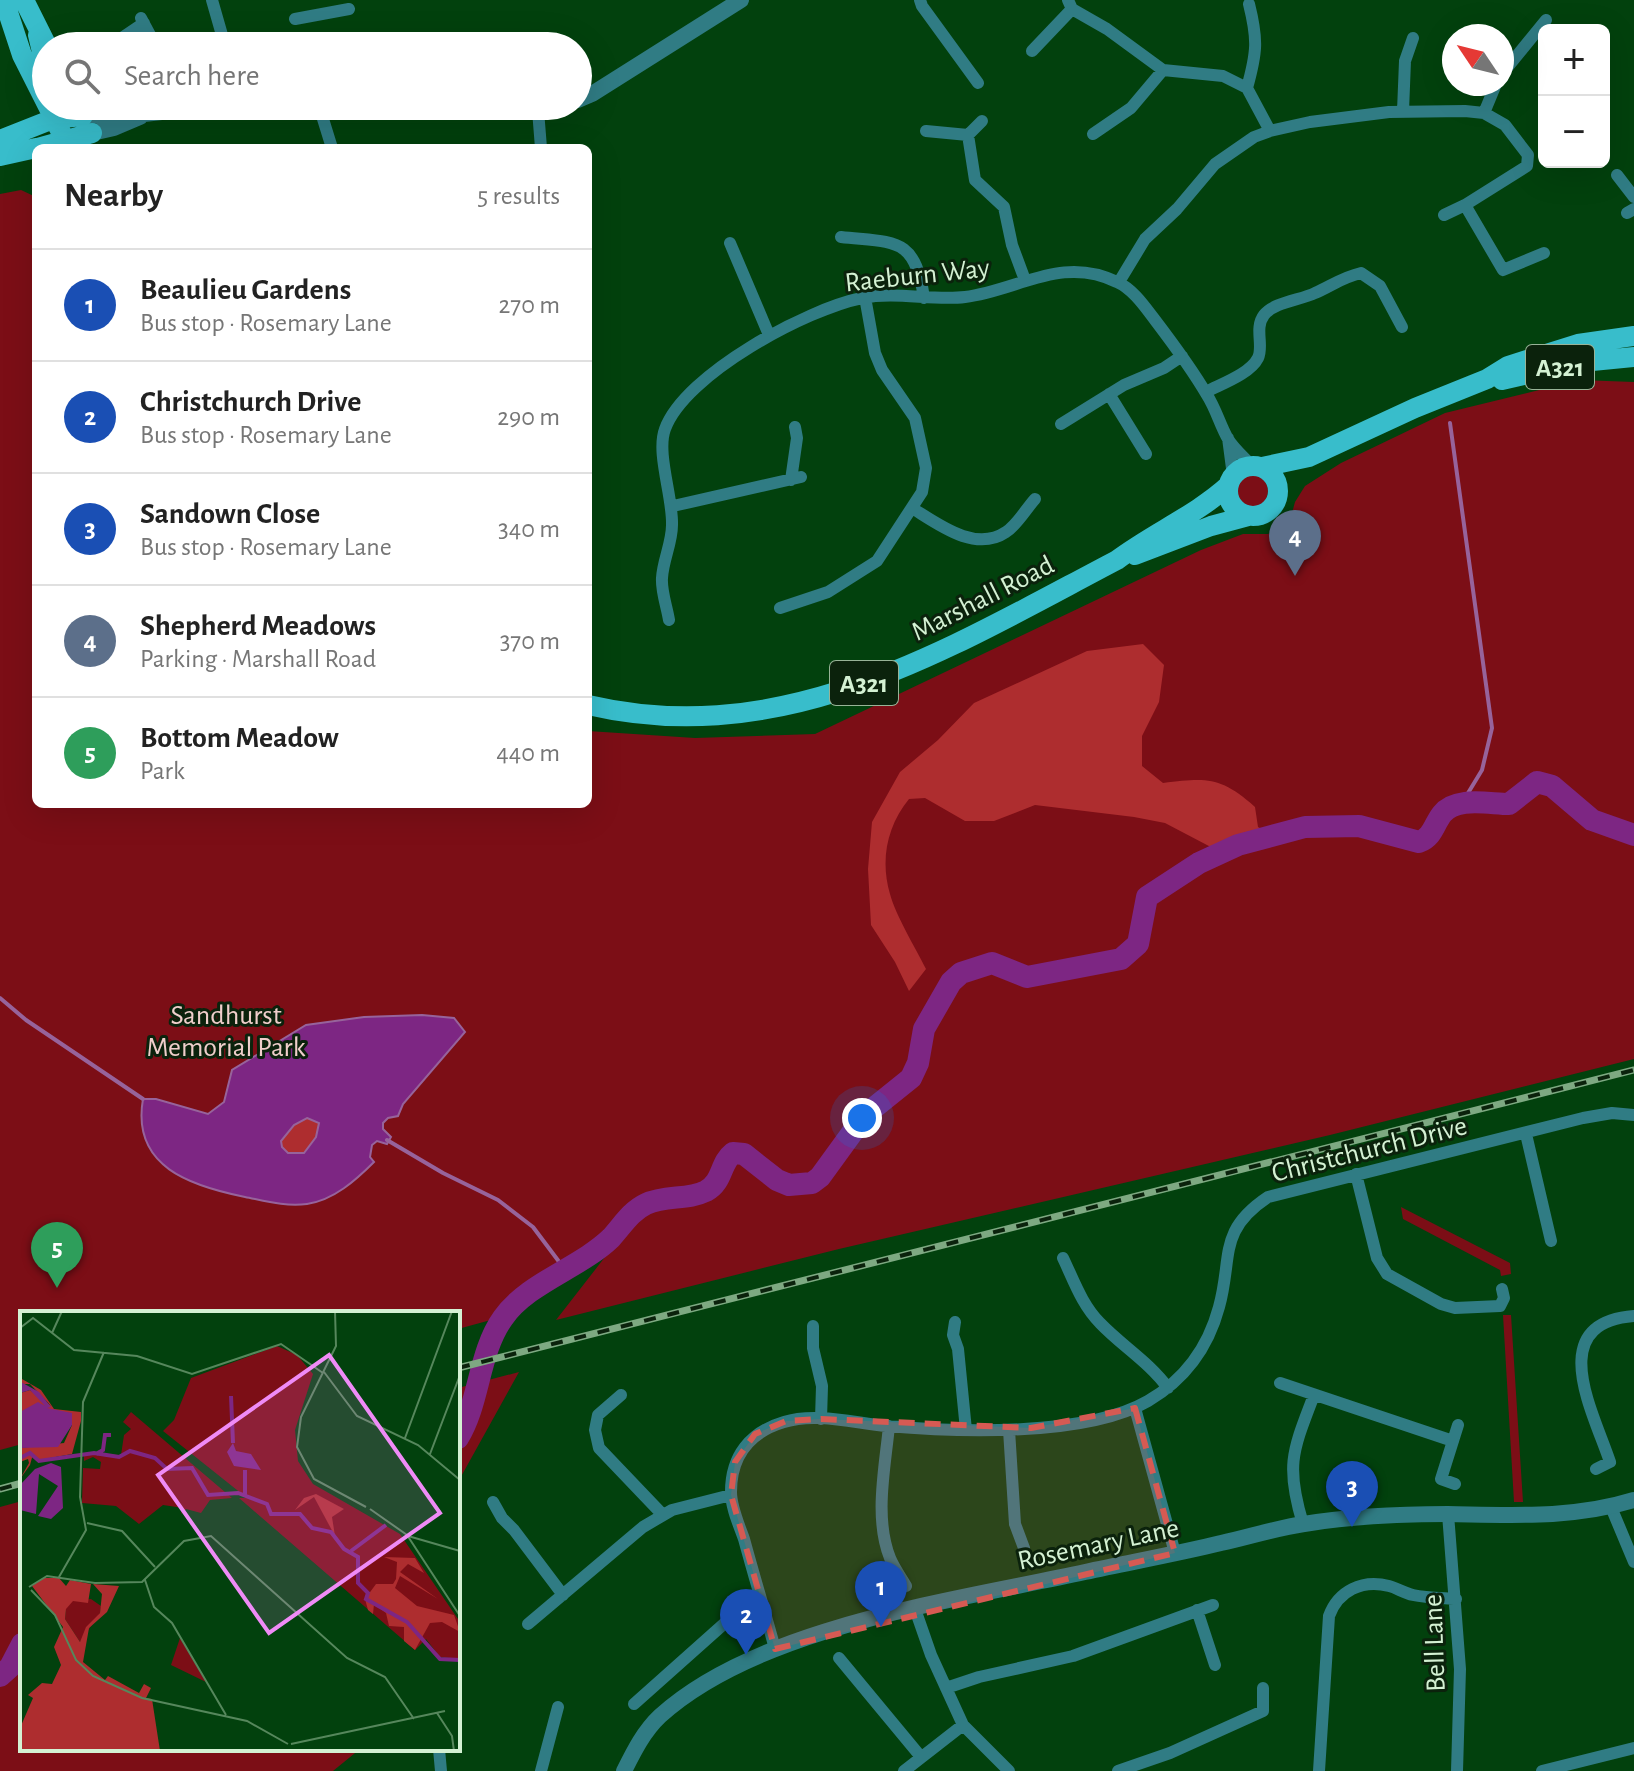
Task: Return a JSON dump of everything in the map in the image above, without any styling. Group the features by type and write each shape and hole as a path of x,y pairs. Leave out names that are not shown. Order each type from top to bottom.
{"main road":[{"path":"4,0 22,55 32,67"},
{"path":"24,0 40,32"},
{"path":"37,27 38,32"},
{"path":"0,140 76,121"},
{"path":"67,144 76,121"},
{"path":"67,144 76,121"},
{"name":"A321","path":"1231,480 1239,470 1309,457 1487,379 1508,366 1546,353 1632,341"},
{"name":"A321","path":"1248,516 1268,512 1279,493 1309,457"},
{"path":"1257,466 1274,476 1279,493"},
{"path":"1231,480 1231,503 1248,516"},
{"name":"Marshall Road","path":"1117,560 1142,541 1208,503 1231,480"},
{"name":"Marshall Road","path":"592,706 641,714 715,716 775,709 812,700 911,664 1117,560 1248,516"}],"street":[{"path":"212,0 221,32"},
{"path":"592,94 741,0"},
{"path":"920,0 978,83"},
{"path":"1247,88 1256,59 1257,36 1249,4"},
{"path":"1032,51 1070,5 1163,70 1223,76 1247,88 1270,131"},
{"path":"295,19 331,6 349,9"},
{"path":"1514,59 1546,20"},
{"path":"128,32 142,21 148,32"},
{"path":"1403,111 1405,61 1413,38"},
{"path":"1093,134 1131,108 1163,70"},
{"path":"1484,113 1491,96"},
{"path":"1119,282 1145,239 1177,209 1215,164 1254,137 1310,122 1403,111 1484,113 1505,125 1528,155 1527,166 1444,215"},
{"path":"76,121 114,128 131,120"},
{"path":"323,120 331,144"},
{"path":"539,120 541,144"},
{"path":"968,135 982,121"},
{"path":"926,131 968,135"},
{"path":"968,135 975,180 1004,207 1012,245 1025,280"},
{"path":"1617,175 1634,197"},
{"path":"1465,205 1503,270 1544,253"},
{"path":"841,237 895,243 911,254 920,270 924,298"},
{"path":"730,243 769,335"},
{"name":"Raeburn Way","path":"669,620 662,579 672,532 673,506 663,448 665,429 676,411 713,372 769,335 795,321 865,297 955,298 993,294 1045,274 1080,270 1119,282 1143,304 1182,356 1206,392 1228,438 1257,466"},
{"path":"1206,392 1237,376 1259,357 1259,328 1262,317 1270,310 1316,293 1340,278 1361,273 1380,286 1402,327"},
{"path":"780,608 828,592 877,561 922,492 926,468 915,418 882,370 875,353 865,297"},
{"path":"1061,424 1109,394 1182,356"},
{"path":"1109,394 1146,454"},
{"path":"673,506 796,478 795,427"},
{"name":"Raeburn Way","path":"1228,438 1231,480"},
{"path":"912,508 961,537 986,539 1006,532 1035,499"},
{"name":"Christchurch Drive","path":"775,1649 731,1495 735,1462 755,1434 786,1421 821,1419 889,1426 1009,1430 1078,1422 1135,1408 1168,1388 1190,1367 1210,1335 1220,1305 1233,1233 1244,1217 1268,1197 1612,1113 1634,1115"},
{"path":"1526,1134 1551,1241"},
{"path":"1356,1174 1377,1258 1387,1274 1441,1304 1455,1308 1500,1306 1504,1298 1502,1289"},
{"path":"1063,1258 1082,1301 1100,1323 1157,1372 1168,1388"},
{"path":"1596,1469 1610,1462 1582,1378 1580,1358 1586,1342 1599,1324 1614,1318 1634,1316"},
{"path":"955,1322 953,1335 958,1349 966,1430"},
{"path":"813,1326 813,1348 822,1386 821,1419"},
{"path":"1280,1383 1453,1441"},
{"path":"621,1395 598,1415 595,1430 599,1448 662,1514"},
{"path":"1303,1524 1292,1474 1294,1448 1314,1395"},
{"path":"1135,1408 1175,1553"},
{"path":"1455,1484 1441,1479 1458,1425"},
{"path":"889,1426 882,1500 883,1524 890,1558 906,1586"},
{"path":"1009,1430 1015,1524 1024,1548"},
{"path":"528,1624 662,1514 731,1495"},
{"name":"Rosemary Lane","path":"624,1771 637,1745 658,1718 684,1697 724,1673 775,1649 821,1633 915,1609 1303,1524 1412,1514 1557,1515 1611,1507 1634,1500"},
{"path":"493,1502 502,1518 563,1595"},
{"path":"1611,1507 1634,1562"},
{"name":"Bell Lane","path":"1448,1514 1460,1669 1457,1771"},
{"path":"1319,1771 1329,1616 1335,1601 1349,1590 1371,1584 1389,1586 1414,1595 1456,1599"},
{"path":"634,1704 735,1614 762,1603"},
{"path":"946,1688 979,1677 1073,1656 1213,1605"},
{"path":"915,1609 963,1725 1009,1771"},
{"path":"1197,1610 1215,1665"},
{"path":"839,1658 921,1757"},
{"path":"1118,1771 1170,1753 1263,1711 1263,1688"},
{"path":"541,1771 558,1707"},
{"path":"904,1771 963,1725"},
{"path":"1542,1771 1634,1748"},
{"path":"439,1751 441,1771"}],"highlighted area":[{"path":"1135,1408 1175,1553 775,1649 731,1495 735,1462 755,1434 786,1421 821,1419 1031,1428"}],"green space":[{"name":"Sandhurst Memorial Park","path":"21,190 32,195 32,808 592,808 592,731 695,738 815,734 1201,550 1243,534 1268,534 1289,524 1295,502 1305,486 1341,463 1445,413 1580,380 1634,382 1634,1059 1330,1135 839,1249 556,1320 605,1257 517,1297 509,1315 460,1328 460,1311 20,1311 20,1445 0,1450 0,194"},
{"path":"1251,474 1263,479 1268,491 1263,503 1251,508 1239,503 1234,491 1239,479"},
{"path":"1401,1207 1510,1263 1511,1274 1501,1276 1500,1270 1403,1219"},
{"path":"1503,1315 1511,1315 1523,1502 1514,1502"},
{"path":"519,1372 460,1478 460,1387"},
{"path":"20,1502 20,1751 358,1751 333,1771 0,1771 0,1507"}],"shaded area":[{"path":"1143,644 1164,665 1159,702 1142,736 1142,766 1163,783 1202,780 1232,789 1255,807 1258,827 1280,839 1226,855 1165,823 1134,817 1035,805 994,821 965,821 925,798 909,799 891,832 886,869 893,903 926,969 909,991 871,925 868,869 872,822 900,772 938,740 974,703 1087,651"},
{"path":"422,1015 454,1018 465,1032 403,1104 398,1116 388,1118 383,1123 383,1129 391,1137 387,1144 377,1141 372,1145 370,1157 374,1162 344,1188 317,1202 291,1205 225,1192 205,1187 169,1169 156,1157 146,1141 142,1122 143,1099 156,1099 208,1114 224,1102 232,1070 306,1025 364,1017","holes":["307,1118 319,1123 316,1137 304,1153 288,1153 282,1147 281,1141 294,1125"]},
{"path":"307,1118 319,1123 316,1137 304,1153 288,1153 281,1141 294,1125"}],"waterway":[{"path":"1450,423 1492,728 1482,770 1462,803"},
{"path":"460,1434 471,1409 489,1346 503,1318 513,1306 540,1285 598,1249 641,1207 661,1199 699,1194 712,1187 733,1153 744,1154 777,1180 789,1185 812,1183 820,1177 865,1115 911,1078 918,1063 924,1029 951,982 961,973 992,963 1027,977 1121,959 1138,944 1147,897 1199,863 1238,845 1305,827 1359,826 1419,842 1430,834 1448,808 1473,802 1509,804 1537,782 1552,786 1592,820 1634,835"},
{"path":"0,998 26,1020 143,1099"},
{"path":"387,1140 443,1173 498,1200 533,1227 566,1271"},
{"path":"0,1676 10,1667 20,1648"}],"railway":[{"path":"460,1367 1634,1070"},
{"path":"0,1489 20,1484"}],"place":[{"name":"Shepherd Meadows","path":"1295,576"},
{"name":"Bottom Meadow","path":"57,1288"},
{"name":"Sandown Close","path":"1352,1527"},
{"name":"Beaulieu Gardens","path":"881,1627"},
{"name":"Christchurch Drive","path":"746,1655"}]}
